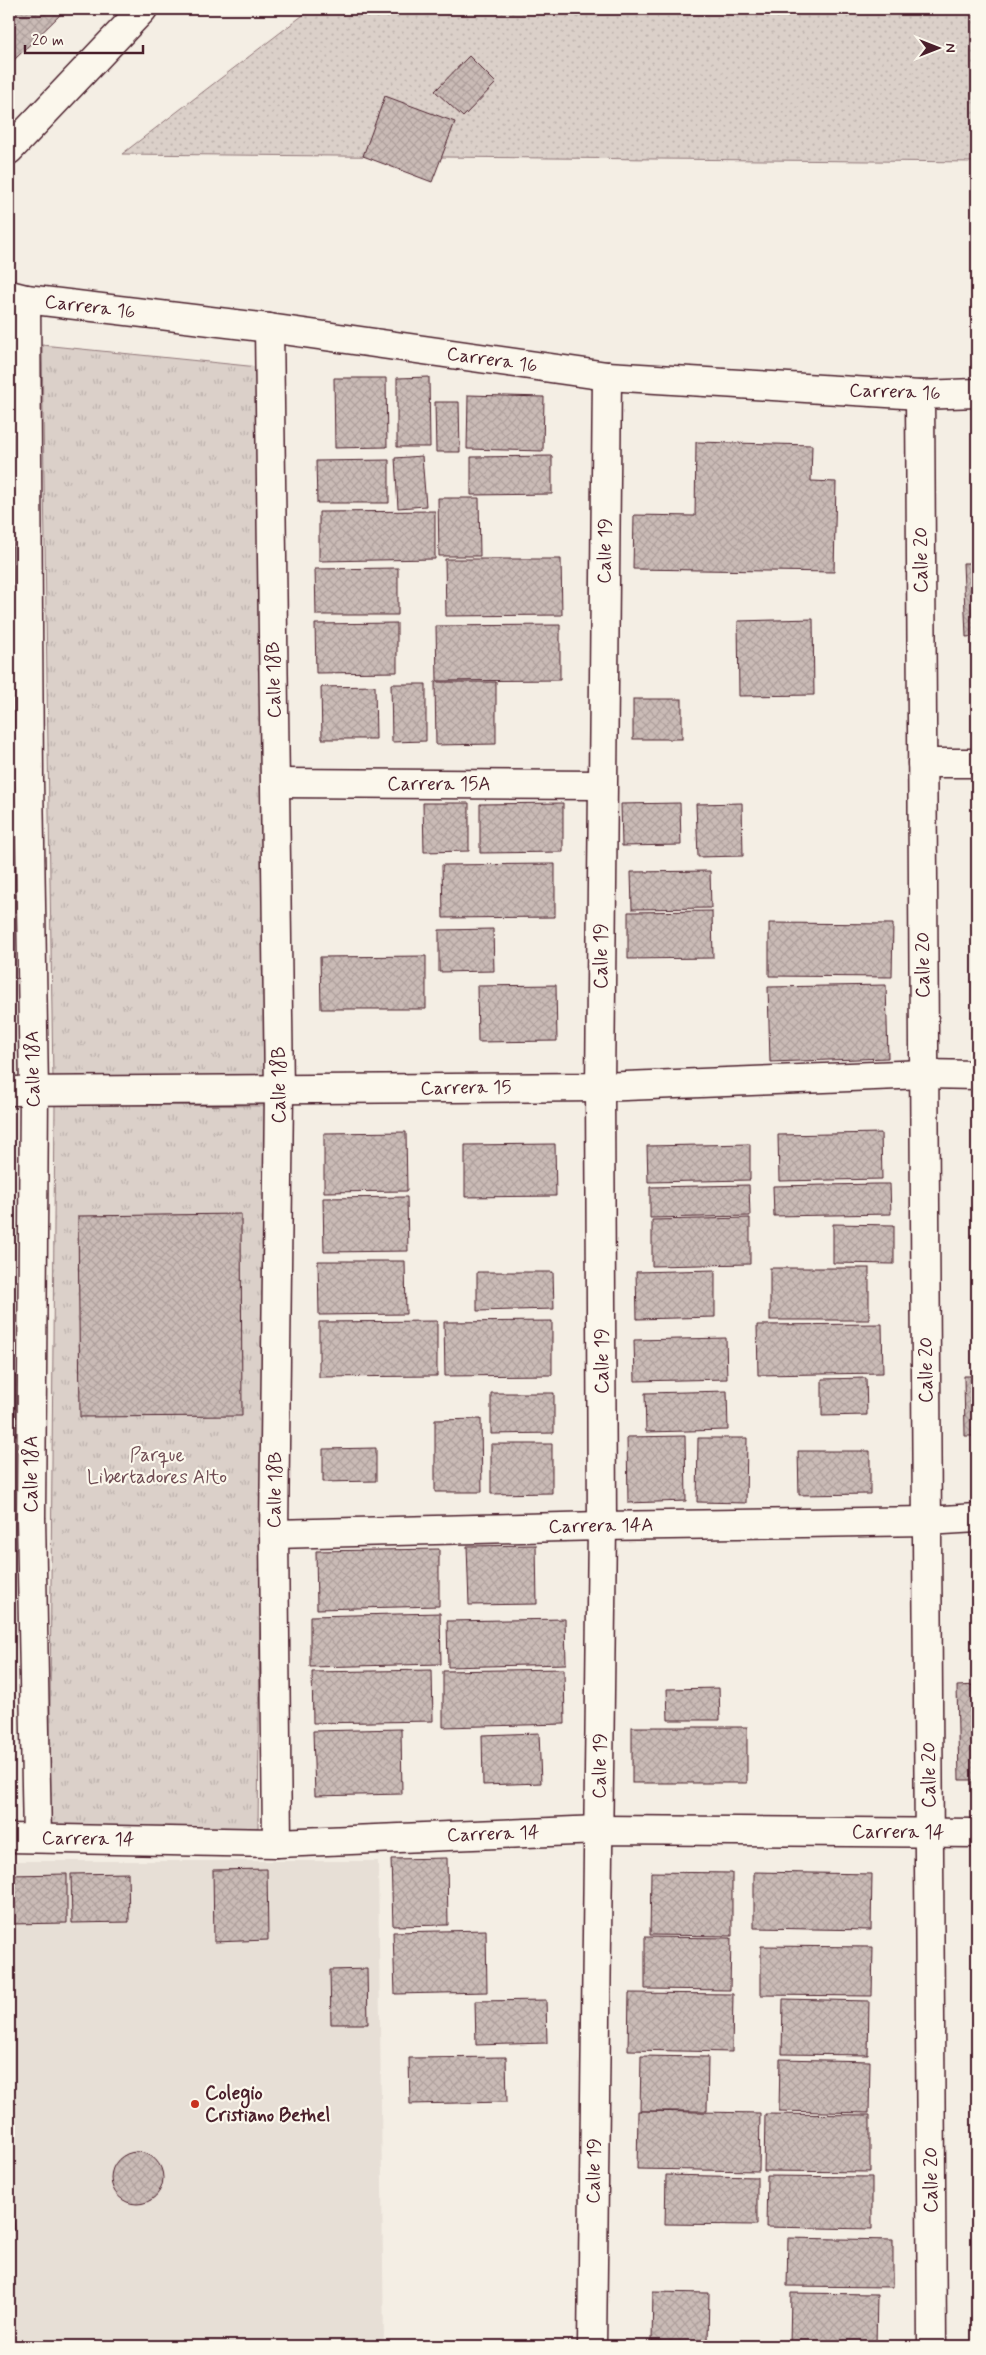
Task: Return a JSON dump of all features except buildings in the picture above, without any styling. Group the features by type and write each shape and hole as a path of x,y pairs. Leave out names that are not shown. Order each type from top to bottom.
{"street":[{"path":"9,150 143,9"},
{"name":"Carrera 16","path":"18,297 269,328 607,376 920,395 977,393"},
{"name":"Calle 18A","path":"18,297 21,1091 20,1518 37,1838"},
{"name":"Calle 18B","path":"269,328 279,1091 274,1534 277,1843"},
{"name":"Calle 19","path":"592,2346 602,1526 600,1087 607,376"},
{"name":"Calle 20","path":"920,395 932,2346"},
{"path":"922,763 977,763"},
{"name":"Carrera 15A","path":"276,783 602,785"},
{"name":"Carrera 15","path":"21,1091 279,1091 600,1087 924,1074 977,1075"},
{"name":"Carrera 14A","path":"274,1534 927,1521 977,1518"},
{"name":"Carrera 14","path":"9,1838 277,1843 599,1830 977,1833"}],"shaded area":[{"name":"Colegio Cristiano Bethel","path":"9,1861 378,1861 384,2346 9,2346"}],"green space":[{"path":"311,9 977,9 977,162 122,154"},
{"path":"42,345 258,367 265,1076 53,1079"},
{"name":"Parque Libertadores Alto","path":"55,1104 265,1106 258,1828 49,1826"}],"place":[{"name":"Colegio Cristiano Bethel","path":"195,2104"}]}
